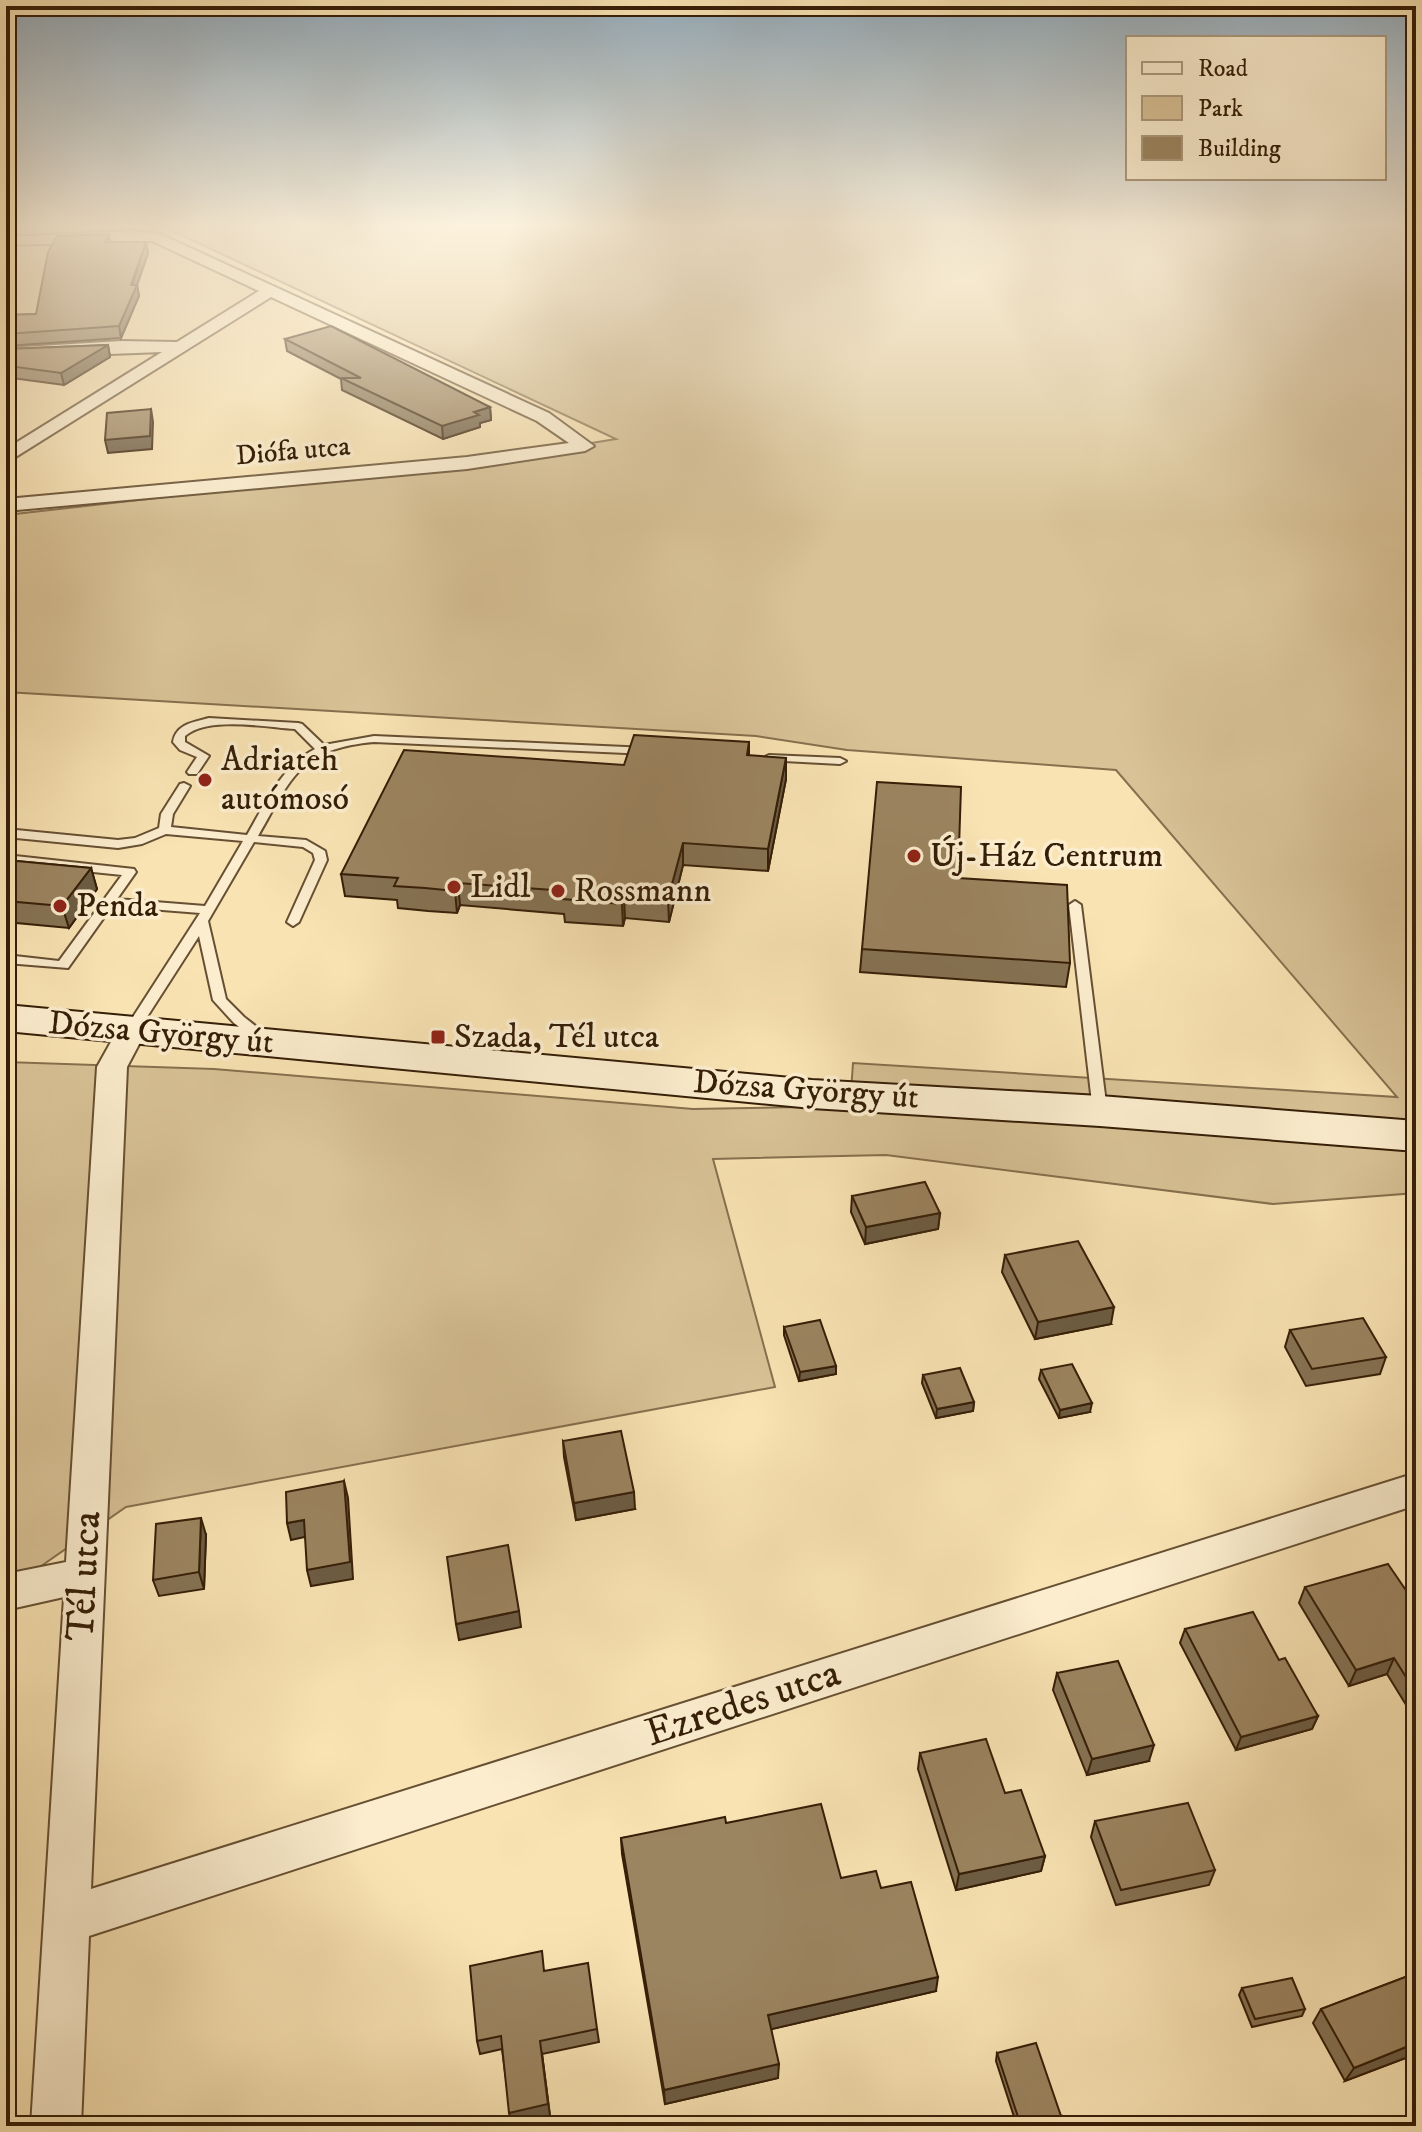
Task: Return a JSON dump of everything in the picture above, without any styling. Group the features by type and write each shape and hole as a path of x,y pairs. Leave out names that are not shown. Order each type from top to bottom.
{"main road":[{"name":"Dózsa György út","path":"6,1018 812,1094 1100,1111 1416,1136"}],"street":[{"path":"6,457 214,325"},
{"name":"Diófa utca","path":"6,505 467,463 585,446 543,417 347,325"},
{"path":"6,353 121,346 179,347"},
{"name":"Tél utca","path":"56,2126 112,1067 131,1031"},
{"name":"Ezredes utca","path":"69,1919 1416,1489"},
{"path":"6,1592 84,1576"}],"lane":[{"path":"193,772 203,756 184,748 179,742 182,731 220,721 298,726 322,749"},
{"path":"131,1031 205,916 289,773 306,757 322,749 374,739 656,751"},
{"path":"763,757 840,761"},
{"path":"165,830 167,814 184,786"},
{"path":"6,833 118,844 138,841 165,830 306,844 321,855 293,922"},
{"path":"6,859 130,872 63,965 6,959"},
{"path":"109,902 205,916"},
{"path":"1075,905 1100,1111"},
{"path":"205,916 220,1000 239,1020 269,1043"}],"green space":[{"path":"374,325 1416,325 1416,1193 1273,1204 886,1155 713,1159 775,1387 126,1507 21,1580 6,1582 6,1062 214,1069 693,1109 850,1106 853,1063 1397,1097 1116,770 847,750 756,736 6,692 6,515 467,463 616,439"}],"building":[{"path":"6,325 119,325 119,326 6,334"},
{"path":"331,326 490,407 474,412 479,415 442,426 341,378 361,378 285,339"},
{"path":"108,345 61,373 6,368 6,349"},
{"path":"151,409 150,436 105,440 107,413"},
{"path":"634,735 749,742 747,755 786,758 768,849 683,843 668,899 624,896 622,904 563,899 566,891 458,883 455,891 394,886 398,878 341,874 404,750 624,765"},
{"name":"Új-Ház Centrum","path":"877,782 961,787 958,878 1067,885 1070,963 862,949"},
{"path":"6,860 91,868 62,906 6,901"},
{"path":"925,1182 940,1213 866,1227 852,1196"},
{"path":"1078,1241 1114,1307 1038,1322 1005,1255"},
{"path":"1363,1318 1386,1357 1312,1369 1290,1330"},
{"path":"820,1320 836,1366 800,1372 784,1327"},
{"path":"1072,1364 1092,1403 1060,1410 1041,1370"},
{"path":"960,1368 974,1402 937,1409 923,1375"},
{"path":"621,1431 634,1492 574,1503 563,1441"},
{"path":"344,1481 350,1562 307,1570 304,1520 287,1523 286,1492"},
{"path":"201,1518 199,1572 153,1580 156,1524"},
{"path":"508,1545 519,1611 456,1624 447,1557"},
{"path":"1388,1564 1412,1599 1416,1598 1416,1693 1394,1658 1356,1670 1305,1587"},
{"path":"1253,1612 1279,1660 1285,1658 1318,1716 1241,1737 1185,1629"},
{"path":"1118,1661 1154,1745 1092,1759 1057,1673"},
{"path":"986,1739 1005,1793 1021,1790 1045,1856 959,1874 920,1753"},
{"path":"1188,1803 1215,1870 1121,1890 1095,1821"},
{"path":"821,1804 841,1878 876,1871 881,1888 911,1882 938,1977 768,2015 779,2064 664,2090 621,1838 725,1817 726,1823"},
{"path":"542,1951 544,1971 588,1963 597,2029 540,2041 548,2104 509,2113 501,2036 477,2041 470,1966"},
{"path":"1416,1973 1416,2043 1354,2068 1321,2009"},
{"path":"1292,1978 1305,2009 1255,2019 1242,1988"},
{"path":"1036,2043 1061,2116 1021,2126 997,2053"}],"place":[{"name":"Adriateh autómosó","path":"205,780"},
{"name":"Új-Ház Centrum","path":"914,856"},
{"name":"Lidl","path":"454,887"},
{"name":"Rossmann","path":"558,891"},
{"name":"Penda","path":"60,906"},
{"name":"Szada, Tél utca","path":"438,1037"}]}
